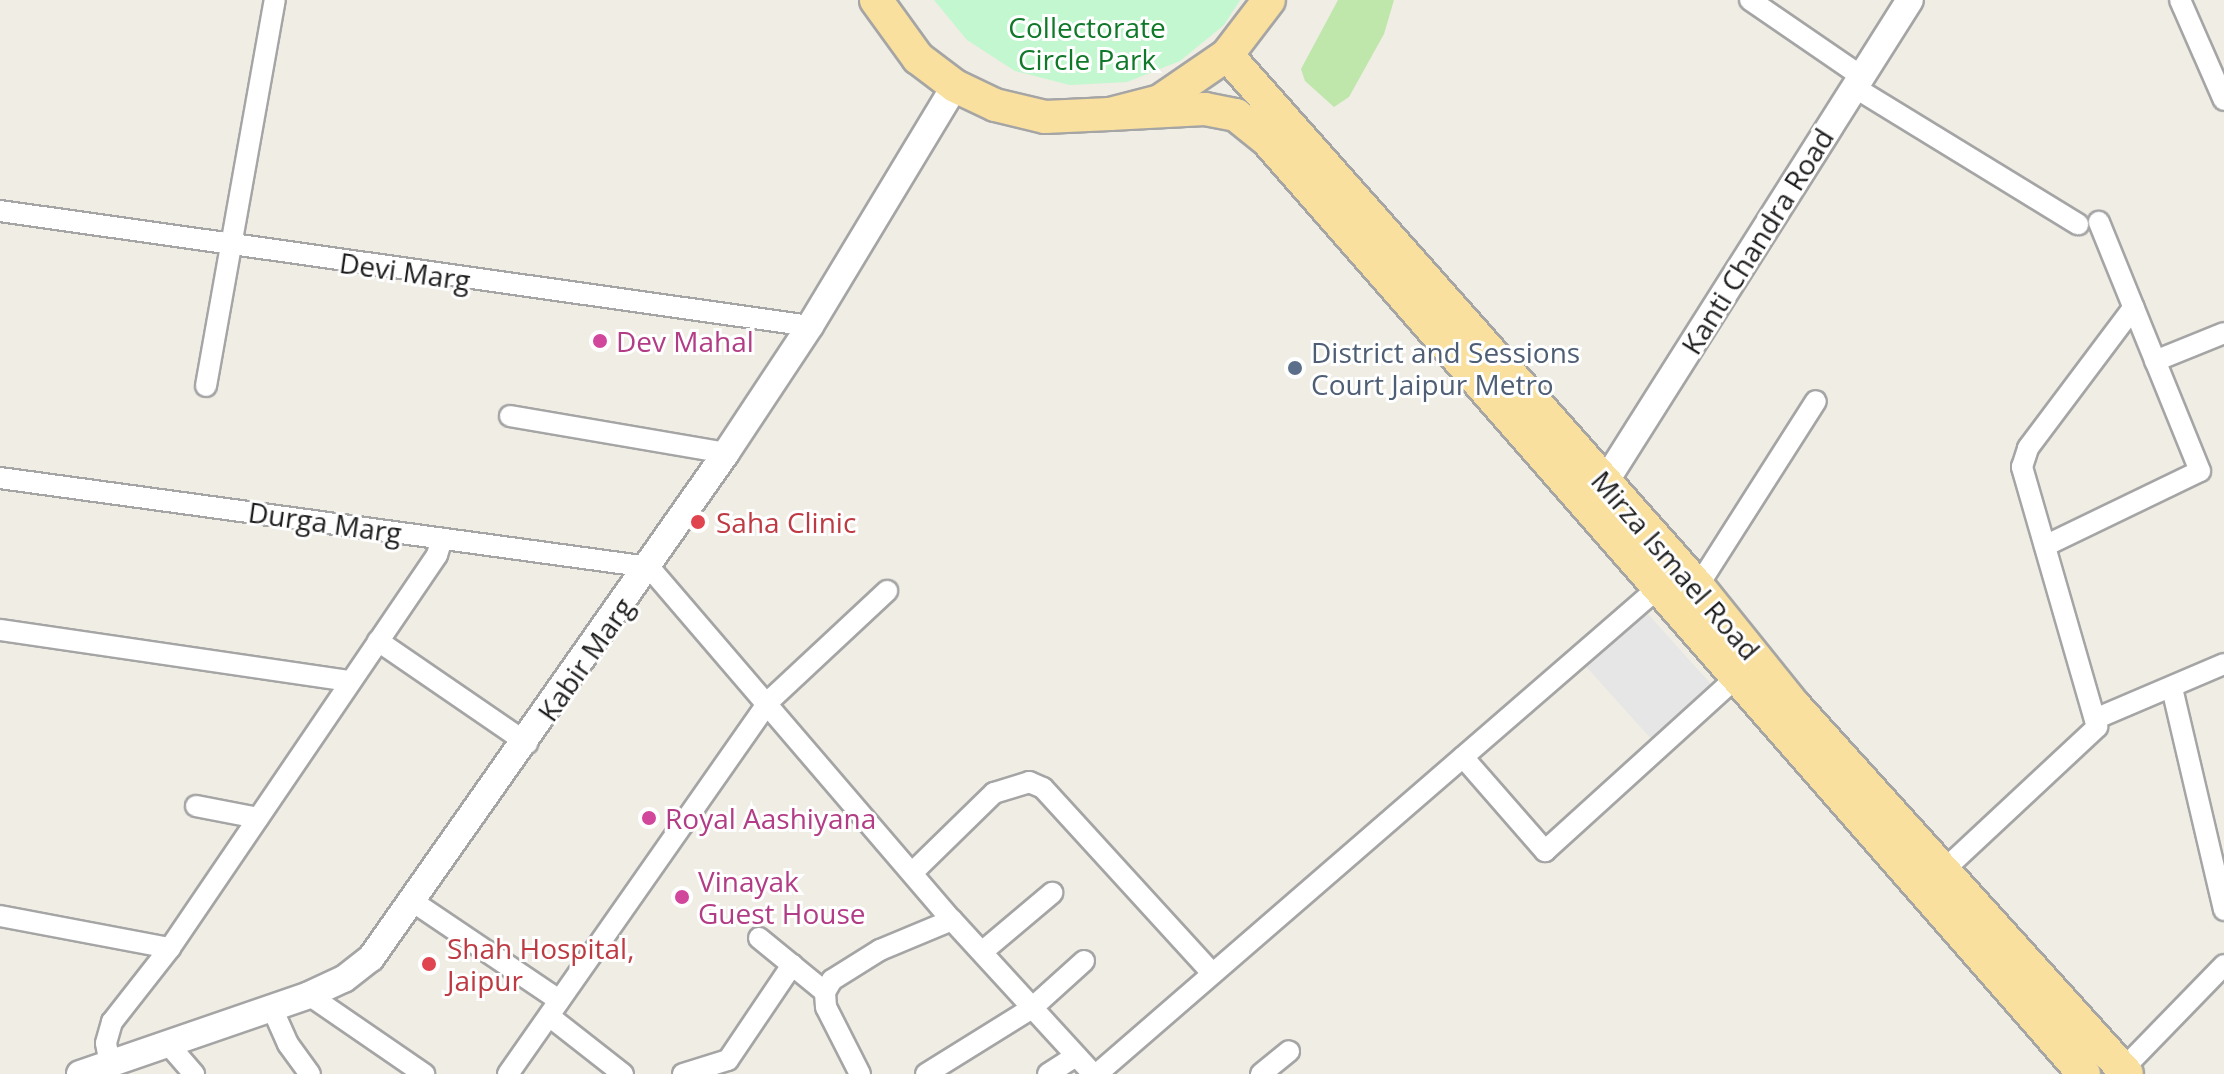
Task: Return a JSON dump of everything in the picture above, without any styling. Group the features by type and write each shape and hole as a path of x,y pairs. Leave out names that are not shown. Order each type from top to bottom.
{"main road":[{"path":"876,0 918,58 955,86 995,105 1045,117 1205,109 1236,115 1267,140 2084,1074"},
{"path":"1110,114 1160,101 1227,55 1269,0"},
{"name":"Mirza Ismael Road","path":"1227,55 1698,586 1793,704 1946,868 2125,1072"}],"street":[{"path":"206,386 275,0"},
{"path":"1750,0 1857,82 2078,224"},
{"name":"Kanti Chandra Road","path":"1605,482 1910,0"},
{"path":"2180,0 2224,100"},
{"name":"Kabir Marg","path":"80,1074 309,995 344,979 371,958 415,903 726,453 810,326 955,86"},
{"name":"Devi Marg","path":"0,211 230,247 810,326"},
{"path":"2045,546 2200,471 2099,222"},
{"path":"1946,868 2097,727 2022,467 2028,448 2134,307"},
{"path":"2155,361 2224,333"},
{"path":"1698,586 1816,401"},
{"path":"510,416 726,453"},
{"name":"Durga Marg","path":"0,478 649,567"},
{"path":"110,1064 106,1043 112,1022 170,948 437,555 442,539"},
{"path":"649,567 952,920 1095,1074 1658,588"},
{"path":"508,1074 768,702 887,591"},
{"path":"0,630 350,681"},
{"path":"378,641 527,743"},
{"path":"2095,719 2224,664"},
{"path":"1463,757 1545,851 1736,678"},
{"path":"2172,688 2224,910"},
{"path":"912,873 994,793 1029,782 1043,788 1212,973"},
{"path":"196,806 258,818"},
{"path":"982,952 1052,893"},
{"path":"415,903 554,1008 623,1074"},
{"path":"0,916 170,948"},
{"path":"860,1074 826,1007 825,992 832,980 880,950 952,920"},
{"path":"759,938 825,992"},
{"path":"926,1074 1032,1008 1084,961"},
{"path":"683,1074 728,1060 792,965"},
{"path":"2125,1072 2224,965"},
{"path":"309,995 424,1074"},
{"path":"272,1008 310,1074"},
{"path":"168,1044 194,1074"},
{"path":"1261,1074 1289,1051"},
{"path":"1048,1074 1076,1056"}],"green space":[{"name":"Collectorate Circle Park","path":"934,0 1240,0 1224,25 1180,61 1127,82 1070,85 1015,71 967,40"},
{"path":"1338,0 1394,0 1384,34 1349,97 1334,107 1305,81 1301,69"}],"shaded area":[{"path":"1646,612 1712,685 1651,739 1586,666"}],"place":[{"name":"Dev Mahal","path":"600,341"},
{"name":"District and Sessions Court Jaipur Metro","path":"1295,368"},
{"name":"Saha Clinic","path":"698,522"},
{"name":"Royal Aashiyana","path":"649,818"},
{"name":"Vinayak Guest House","path":"682,897"},
{"name":"Shah Hospital, Jaipur","path":"429,964"}]}
